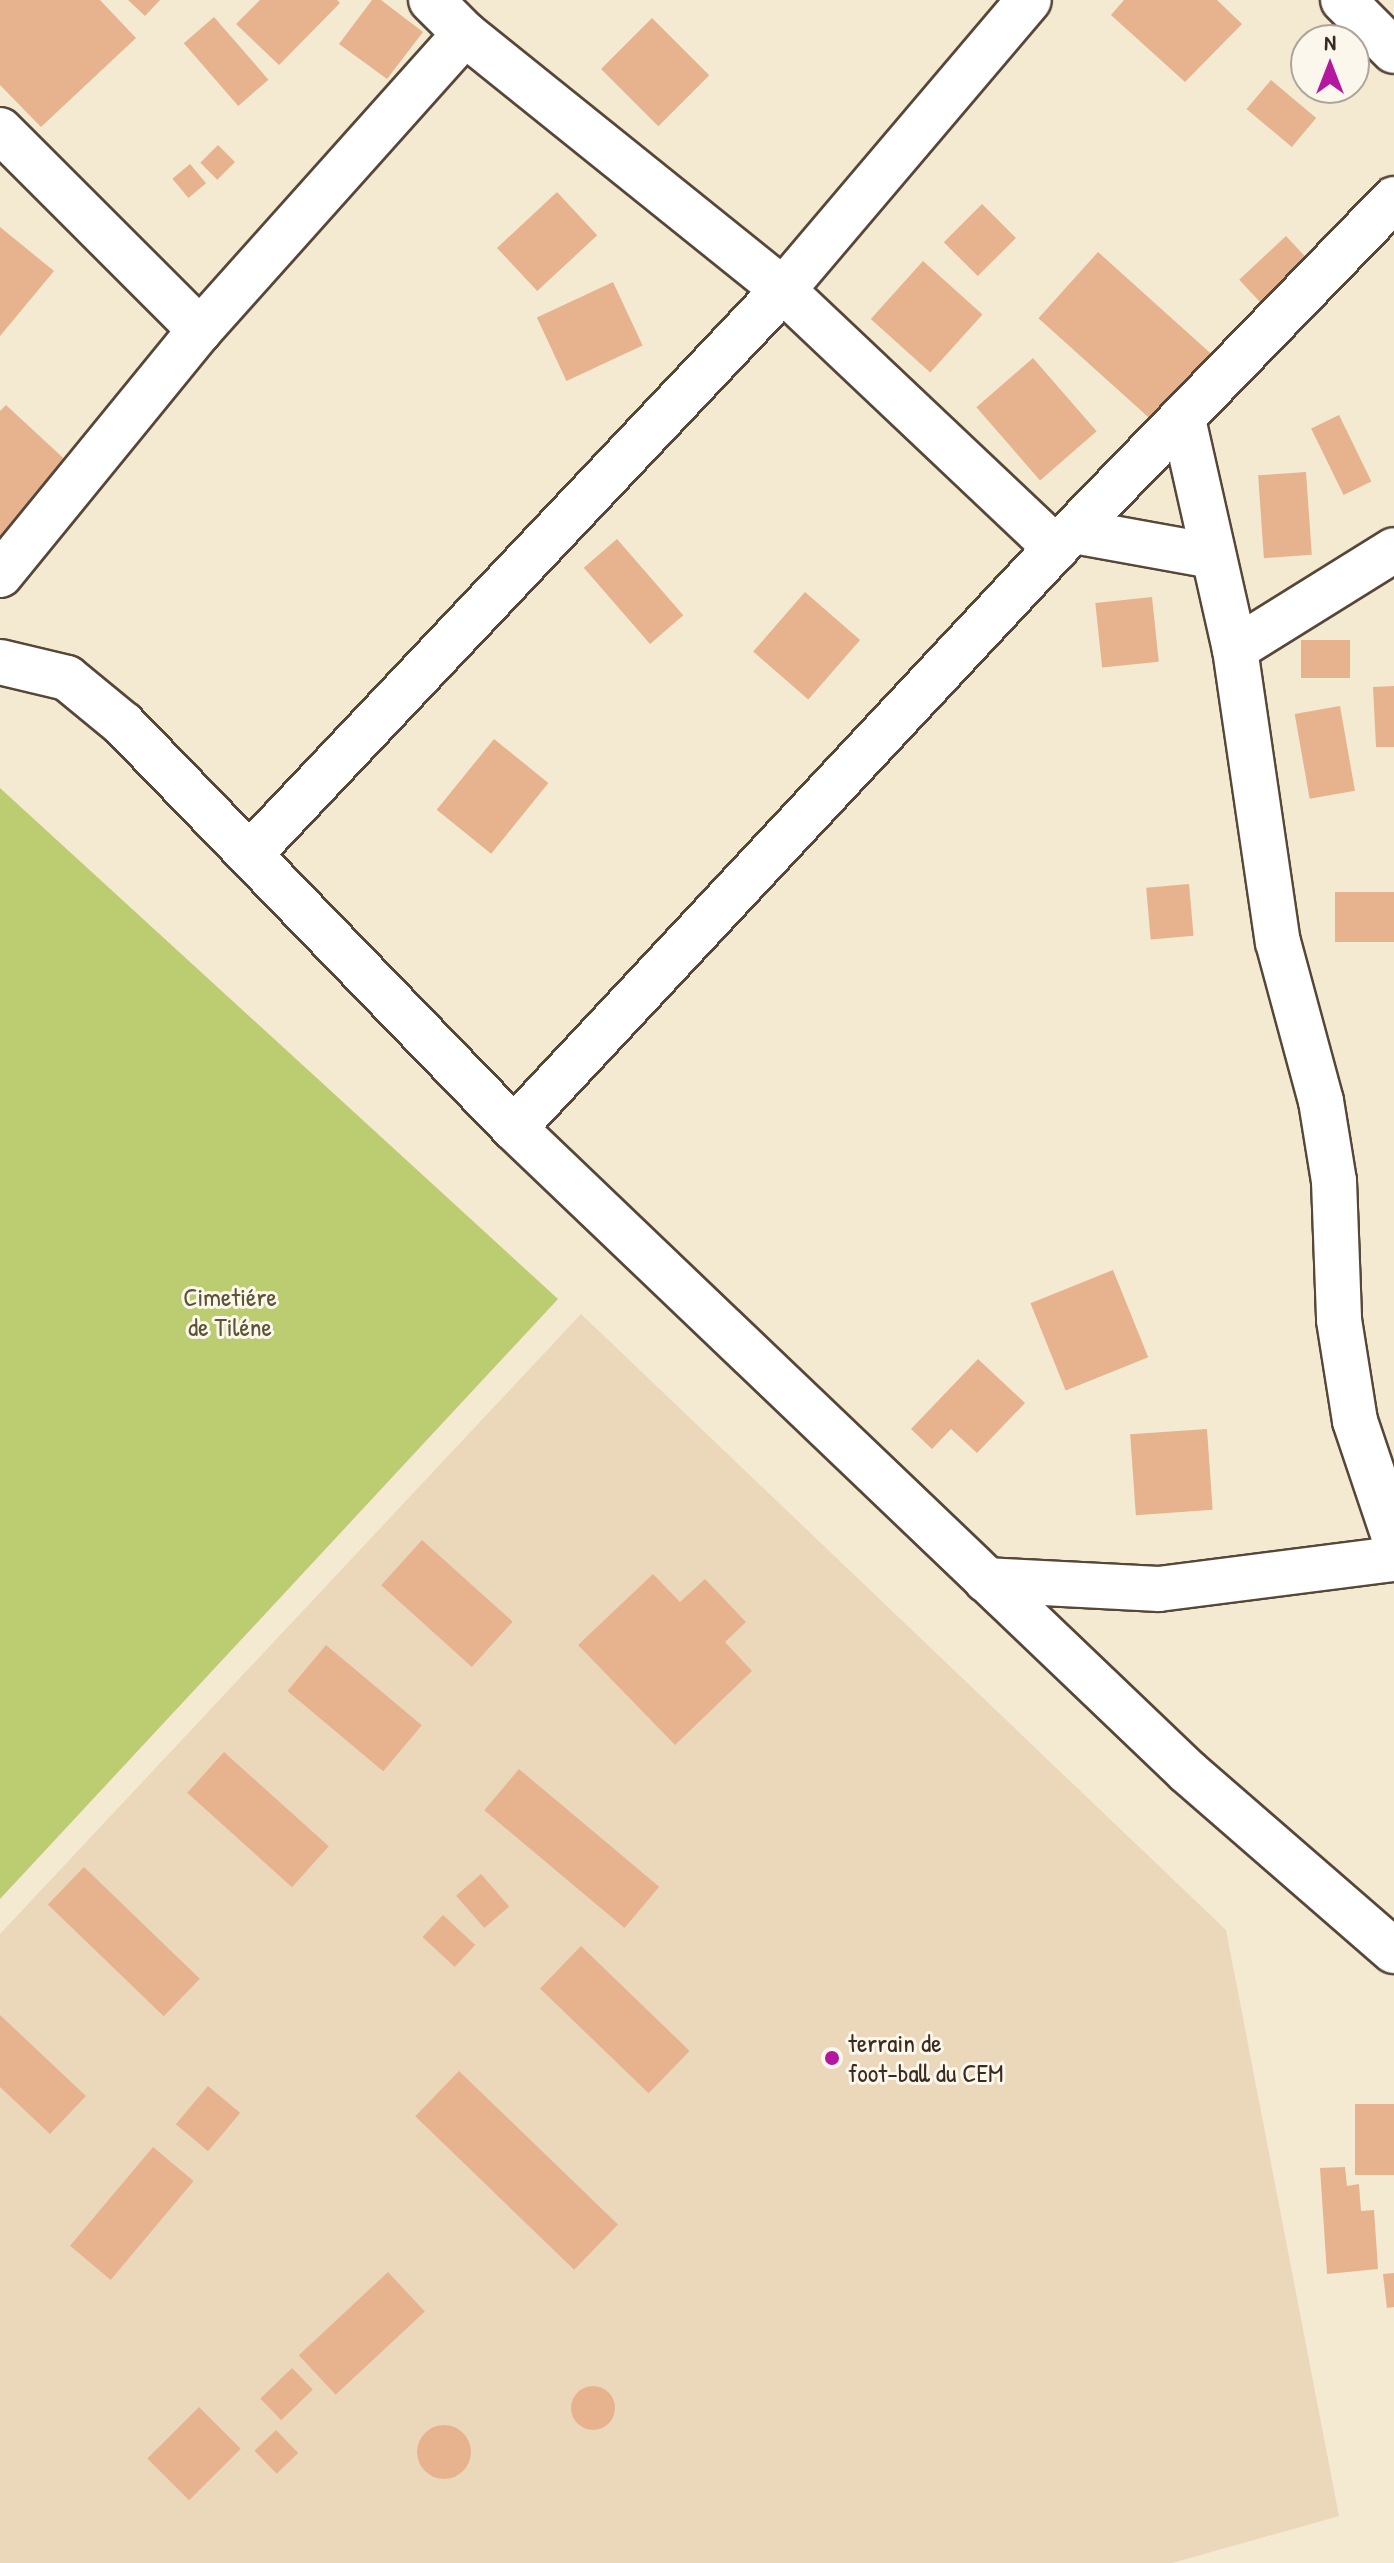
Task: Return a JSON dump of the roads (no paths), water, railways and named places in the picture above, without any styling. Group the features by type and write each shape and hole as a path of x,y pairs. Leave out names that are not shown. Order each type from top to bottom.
{"street":[{"path":"431,0 465,34 783,290 1065,540 1212,556"},
{"path":"250,854 783,290 1029,0"},
{"path":"1343,0 1394,51"},
{"path":"0,575 200,330 465,34"},
{"path":"0,130 200,330"},
{"path":"514,1128 1065,540 1394,199"},
{"path":"1183,419 1235,649 1278,942 1321,1101 1334,1181 1339,1320 1374,1427 1394,1537"},
{"path":"1235,649 1394,550"},
{"path":"0,662 67,678 123,724 514,1128 1188,1772 1394,1951"},
{"path":"986,1580 1159,1589 1394,1559"}],"place":[{"name":"terrain de foot-ball du CEM","path":"832,2058"}],"park label":[{"name":"Cimetiére de Tiléne","path":"230,1312"}]}
